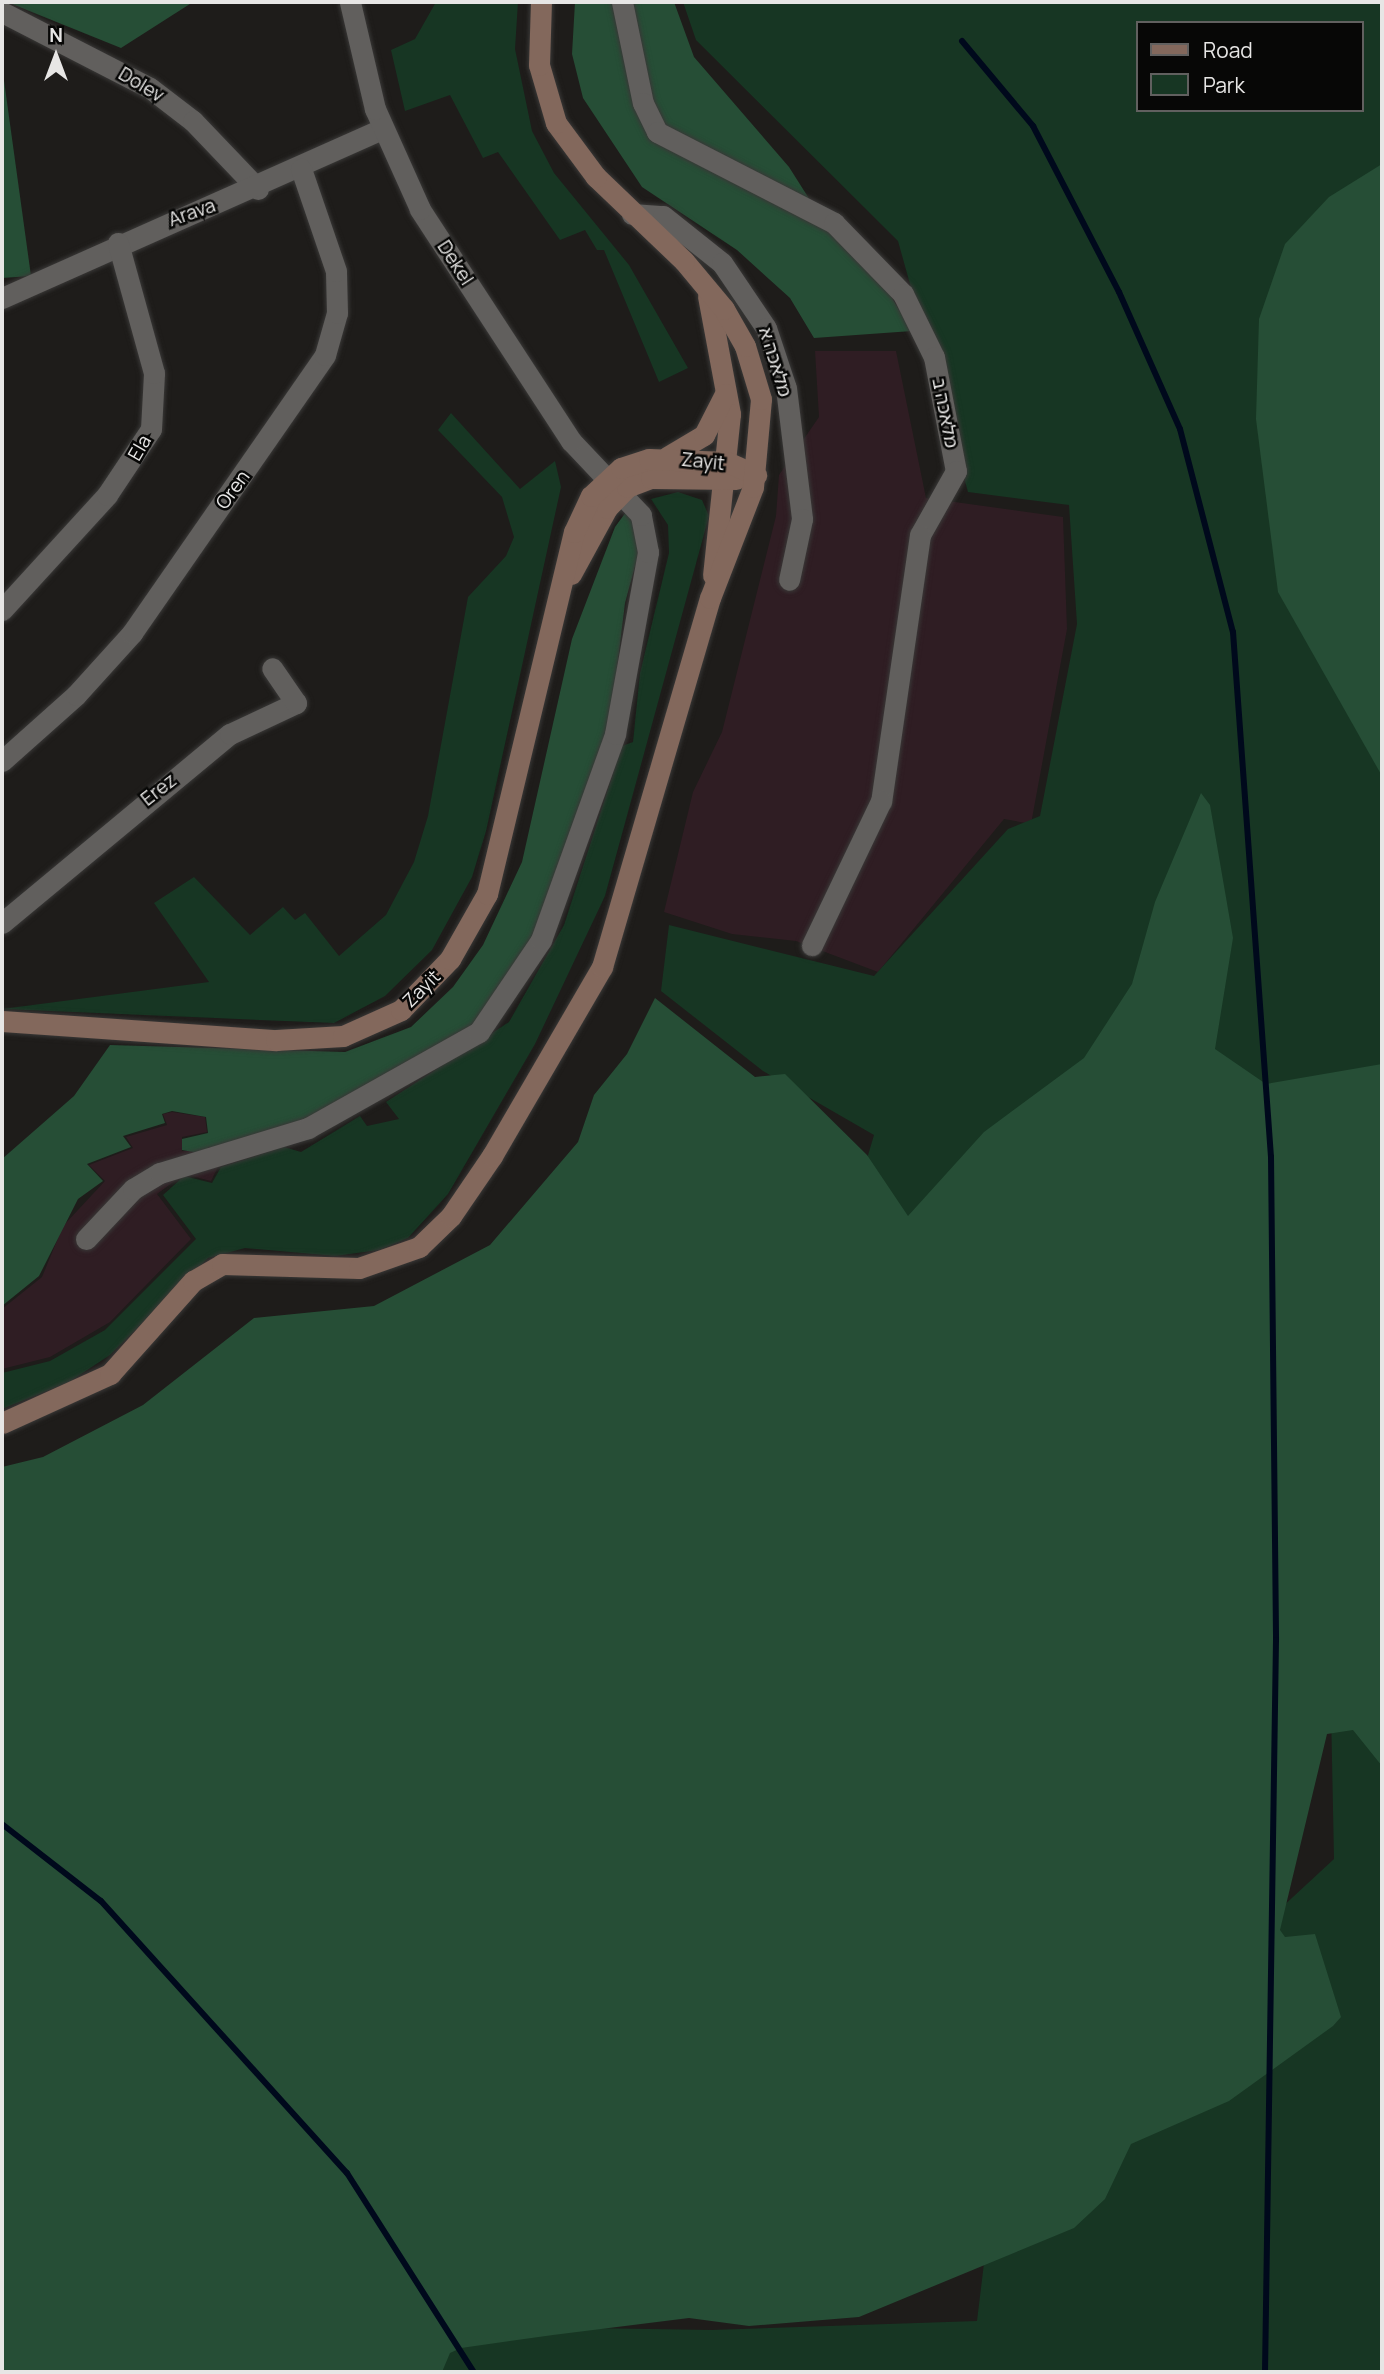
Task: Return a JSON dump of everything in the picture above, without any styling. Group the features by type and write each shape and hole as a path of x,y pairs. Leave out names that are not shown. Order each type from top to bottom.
{"main road":[{"path":"2,1423 110,1374 208,1271 256,1261 379,1265 419,1247 451,1216 553,1059 602,967 710,598 756,475 762,429 756,376 735,326 704,283 632,214 573,151 545,97 541,2"},
{"path":"704,283 728,385 726,471 710,598"},
{"path":"664,459 704,435 728,385"},
{"name":"Zayit","path":"2,1021 300,1039 343,1035 401,1010 450,959 487,894 564,585 612,487 635,462 664,459 756,475"},
{"name":"Zayit","path":"612,487 651,478 726,471"}],"street":[{"name":"Dekel","path":"86,1239 133,1189 160,1173 309,1128 457,1047 492,1019 552,917 615,734 648,552 641,515 571,441 420,209 382,129 350,2"},
{"name":"מלאכה ב","path":"622,2 643,103 657,132 834,223 903,294 934,357 956,471 920,535 881,801 813,945"},
{"name":"Dolev","path":"2,12 150,88 193,121 258,189"},
{"name":"Arava","path":"2,298 118,243 258,189 382,129"},
{"name":"Oren","path":"2,761 76,695 132,633 325,355 337,313 337,271 301,169"},
{"name":"מלאכה א","path":"632,214 663,216 722,262 766,328 786,388 802,519 789,580"},
{"name":"Ela","path":"2,610 107,495 150,429 154,373 118,243"},
{"name":"Erez","path":"2,923 230,734 296,703 272,668"}],"shaded area":[{"path":"815,351 896,351 926,498 1063,517 1067,629 1031,824 1004,819 878,972 796,941 732,934 664,912 693,792 722,732 776,516 779,475 819,417"},
{"path":"172,1112 205,1117 207,1132 182,1137 182,1151 231,1149 232,1162 219,1165 211,1181 184,1174 157,1194 191,1239 110,1322 50,1357 2,1369 2,1309 42,1277 63,1226 105,1181 89,1165 133,1148 126,1137 167,1125 163,1114"}],"green space":[{"path":"7,2 193,2 121,48"},
{"path":"436,2 518,2 515,49 532,131 554,173 629,265 688,368 659,382 604,250 597,250 585,230 560,240 498,152 483,158 450,95 405,111 391,50 415,39"},
{"path":"575,2 674,2 694,57 789,167 834,238 881,280 912,331 814,338 790,298 737,250 642,187 583,98 572,54"},
{"path":"683,2 1382,2 1382,2372 441,2372 454,2326 711,2330 977,2321 995,2173 1334,1859 1327,1510 840,1250 874,1135 763,1071 661,991 669,925 874,976 1008,829 1040,816 1077,624 1069,505 968,492 898,241 696,40"},
{"path":"2,66 31,276 2,278"},
{"path":"1382,164 1382,776 1278,592 1256,419 1259,319 1285,244 1329,197"},
{"path":"451,413 520,489 555,461 561,487 486,831 472,877 432,950 385,996 334,1023 2,1009 209,982 154,903 194,877 250,935 283,907 295,920 305,913 339,956 386,915 414,862 428,816 468,597 506,556 514,537 502,497 438,430"},
{"path":"678,492 702,500 709,516 605,896 535,1044 448,1194 408,1238 379,1250 335,1256 245,1248 208,1258 110,1355 69,1382 2,1409 2,1373 50,1361 105,1330 196,1239 163,1195 184,1176 212,1183 221,1167 284,1147 301,1152 360,1116 367,1126 399,1119 386,1102 509,1022 564,925 622,746 633,742 640,673 669,553 668,525 651,499"},
{"path":"629,508 642,541 625,603 609,735 537,935 473,1027 321,1113 230,1147 209,1147 204,1154 182,1150 182,1139 208,1133 206,1117 172,1111 162,1114 165,1123 123,1136 131,1147 87,1164 103,1181 78,1199 39,1276 2,1306 2,1159 74,1096 110,1045 345,1052 411,1027 453,987 483,945 522,862 572,639 615,527"},
{"path":"1201,793 1210,805 1233,938 1215,1049 1266,1084 1382,1064 1382,1766 1353,1730 1327,1734 1280,1930 1285,1937 1315,1934 1341,2017 1333,2026 1229,2101 1131,2144 1105,2199 1074,2228 859,2317 749,2326 689,2318 553,2335 461,2348 450,2353 442,2372 2,2372 2,1467 43,1457 143,1405 254,1318 374,1306 490,1245 578,1142 594,1095 627,1054 655,998 755,1077 785,1074 867,1155 908,1216 984,1132 1084,1058 1132,984 1155,902"}],"waterway":[{"path":"962,41 1033,126 1119,292 1180,429 1233,632 1271,1157 1276,1640 1265,2372"},
{"path":"2,1824 101,1901 347,2173 474,2372"}]}
